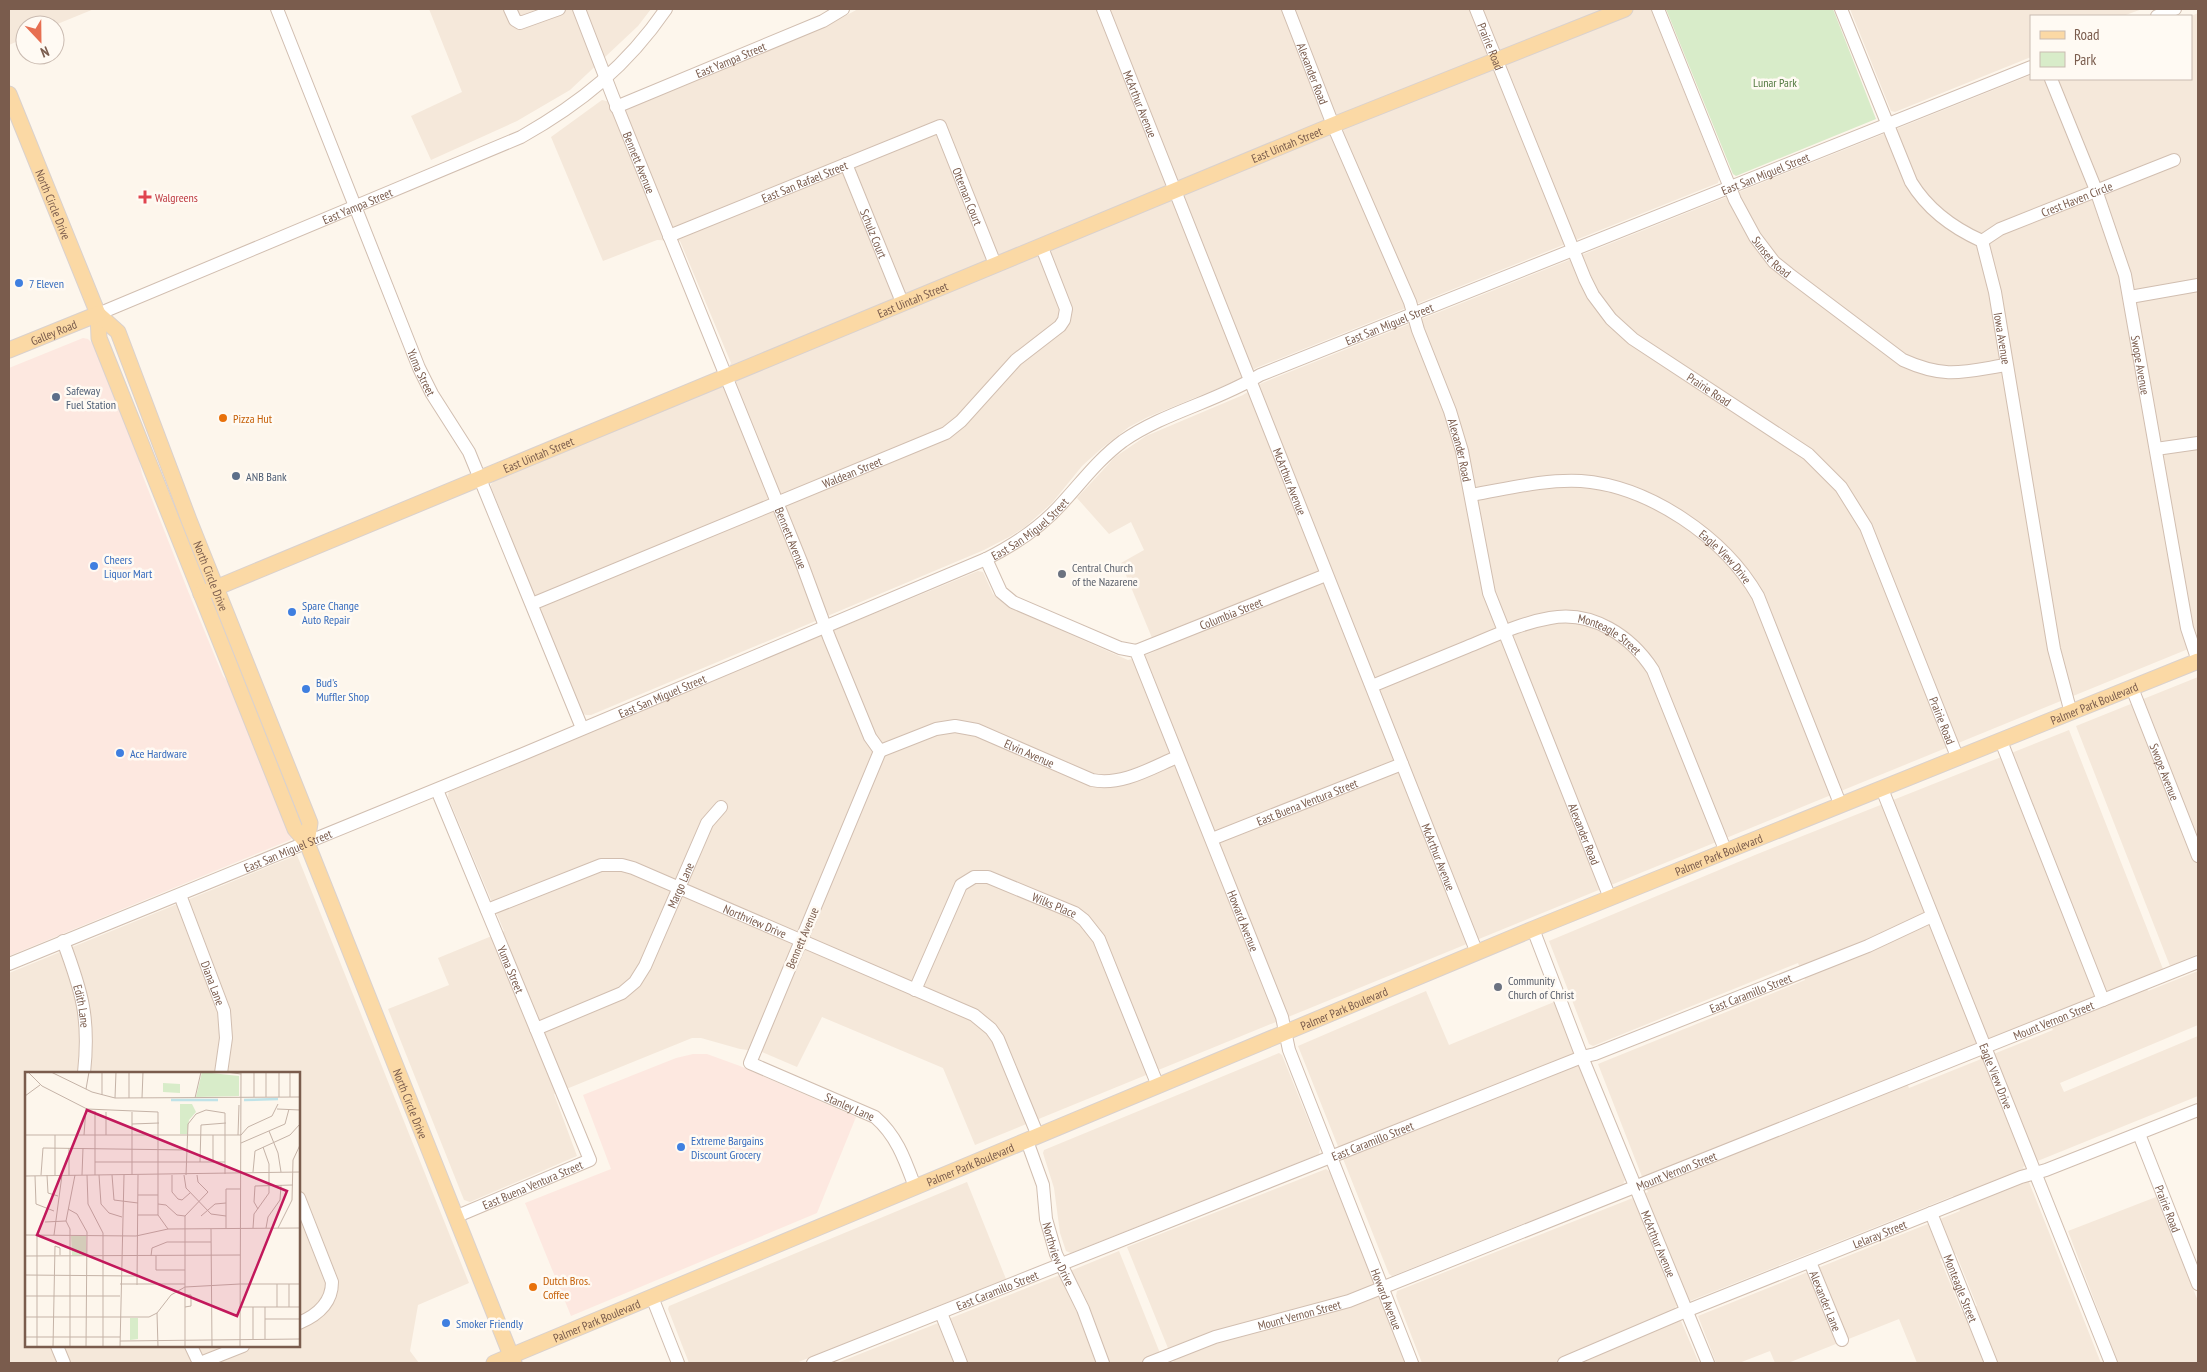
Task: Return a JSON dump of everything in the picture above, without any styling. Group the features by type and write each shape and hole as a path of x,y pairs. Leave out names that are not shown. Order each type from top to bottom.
{"main road":[{"name":"East Uintah Street","path":"201,594 1174,190 1625,9"},
{"name":"North Circle Drive","path":"9,95 98,314 99,338 295,829 308,843 512,1359"},
{"name":"North Circle Drive","path":"98,314 118,332 215,588 310,823 308,843"},
{"name":"Galley Road","path":"9,350 98,314"},
{"name":"Palmer Park Boulevard","path":"494,1363 512,1359 915,1187 1533,929 2071,714 2198,661"}],"street":[{"name":"Yuma Street","path":"277,9 425,381 464,443 480,478 582,728"},
{"path":"510,9 515,20 520,23 559,9"},
{"name":"Bennett Avenue","path":"579,9 616,107 726,375 870,737 880,751 750,1063"},
{"name":"East Yampa Street","path":"98,314 521,137 567,109 606,80 633,51 666,9"},
{"name":"East Yampa Street","path":"616,107 823,21 842,9"},
{"name":"McArthur Avenue","path":"1103,9 1476,953"},
{"name":"Alexander Road","path":"1288,9 1333,125 1413,315 1450,411 1462,451 1488,593 1610,898"},
{"name":"Prairie Road","path":"1476,9 1572,250 1593,295 1611,319 1628,334 1681,372 1808,454 1841,487 1866,527 1958,758"},
{"name":"Sunset Road","path":"1658,9 1746,224 1774,262 1903,360 1927,369 1949,374 2006,365"},
{"path":"1841,9 1911,182 1918,194 1950,224 1982,242"},
{"path":"2160,15 2175,9"},
{"name":"East San Miguel Street","path":"9,964 437,790 986,559 1024,537 1045,520 1109,452 1133,434 1154,423 1240,387 1260,375 2030,67"},
{"name":"Swope Avenue","path":"2051,80 2096,190 2119,253 2130,296 2187,628 2198,661"},
{"name":"East San Rafael Street","path":"669,236 940,126"},
{"name":"Otteman Court","path":"940,126 995,264"},
{"name":"Crest Haven Circle","path":"1982,242 2000,229 2174,160"},
{"name":"Schulz Court","path":"846,164 902,302"},
{"name":"Iowa Avenue","path":"1982,242 1995,292 2054,649 2068,694 2071,714"},
{"name":"Waldean Street","path":"532,604 946,433 961,421 1016,360 1060,326 1064,320 1066,309 1041,245"},
{"path":"2130,296 2198,285"},
{"path":"2156,449 2198,443"},
{"name":"Eagle View Drive","path":"1471,495 1544,482 1580,481 1601,484 1643,497 1663,508 1717,545 1741,570 1758,596 1841,806"},
{"path":"986,559 1001,592 1013,602 1120,648 1136,651"},
{"name":"Columbia Street","path":"1136,651 1326,575"},
{"name":"Monteagle Street","path":"1372,686 1534,621 1552,617 1568,617 1596,622 1622,635 1644,656 1658,681 1726,852"},
{"name":"Howard Avenue","path":"1136,651 1282,1017 1285,1034 1331,1157 1412,1363"},
{"name":"Swope Avenue","path":"2132,688 2198,856"},
{"name":"Elvin Avenue","path":"880,751 936,729 955,726 977,730 1092,780 1102,782 1118,780 1177,757"},
{"path":"2001,741 2103,1000"},
{"name":"East Buena Ventura Street","path":"1212,839 1402,764"},
{"name":"Eagle View Drive","path":"1882,789 2110,1363"},
{"name":"Yuma Street","path":"437,790 536,1029"},
{"name":"Margo Lane","path":"536,1029 622,993 635,982 645,966 708,823 721,807"},
{"name":"Northview Drive","path":"486,910 601,864 633,868 974,1015 991,1029 1004,1051 1032,1138 1043,1185 1049,1231 1056,1254 1084,1309 1103,1363"},
{"name":"Wilks Place","path":"915,990 961,885 967,880 981,876 1003,882 1075,913 1092,928 1107,958 1158,1086"},
{"name":"Diana Lane","path":"180,895 224,1011 226,1038 221,1072"},
{"name":"East Caramillo Street","path":"815,1363 1582,1057 1595,1054 1843,956 1932,916"},
{"name":"McArthur Avenue","path":"1533,929 1582,1057 1708,1363"},
{"name":"Edith Lane","path":"63,941 84,1000 87,1036 84,1072"},
{"name":"Mount Vernon Street","path":"1149,1363 1215,1337 1349,1301 2198,962"},
{"name":"East Buena Ventura Street","path":"455,1217 590,1160 536,1029"},
{"name":"Stanley Lane","path":"750,1063 875,1117 890,1131 897,1141 915,1187"},
{"name":"Lelaray Street","path":"1564,1363 1686,1311 1931,1213 2198,1110"},
{"name":"Prairie Road","path":"2139,1134 2198,1284"},
{"path":"300,1201 332,1282 332,1290 322,1309 314,1316 300,1323"},
{"name":"Monteagle Street","path":"1931,1213 1991,1363"},
{"name":"Alexander Lane","path":"1810,1262 1842,1340"},
{"path":"652,1298 678,1363"},
{"path":"941,1313 961,1363"},
{"path":"58,1347 64,1363"},
{"path":"192,1347 200,1363 240,1347"}],"shaded area":[{"path":"9,9 94,9 65,21 65,15 15,15 15,42 9,45"},
{"path":"429,9 651,9 638,26 570,90 517,121 431,160 411,116 462,92"},
{"path":"858,9 1651,9 1719,179 1718,183 1256,368 1238,380 1148,417 1129,427 1102,448 1082,466 1052,503 1025,527 1009,537 984,550 837,612 591,715 586,715 581,713 491,484 494,481 719,387 731,363 680,241 657,240 603,261 551,137 602,100 631,107 825,27"},
{"path":"1850,9 2142,9 2126,15 2030,15 2030,57 1895,112 1891,111"},
{"path":"2198,13 2198,645 975,1145 943,1068 822,1017 797,1067 762,1052 740,1049 701,1038 692,1038 554,1094 577,1156 470,1202 464,1200 388,1009 449,985 438,958 504,931 448,797 449,789 978,571 983,572 993,594 1008,607 1128,660 1149,654 1157,650 1121,563 1144,550 1131,522 1109,534 1077,498 1115,457 1146,436 1243,395 1262,383 2030,75 2030,80 2192,80 2192,16"},
{"path":"83,338 88,339 96,347 137,450 142,474 188,591 223,676 234,690 292,838 9,956 9,368"},
{"path":"2198,677 2198,954 2170,966 2076,726"},
{"path":"2069,730 2163,969 2143,977 2148,991 2198,971 2198,1025 2060,1083 2064,1092 2198,1036 2198,1096 2023,1167 2101,1363 1917,1363 1899,1319 1788,1363 1775,1363 1770,1351 1739,1363 1716,1363 1698,1316 1960,1211 1953,1196 1675,1307 1699,1363 1422,1363 1396,1296 1397,1291 1648,1192 1598,1064 1805,980 1798,963 1593,1046 1589,1044 1549,941 1755,855","holes":["2047,1016 2053,1030 1909,1088 1903,1072","1956,1254 1977,1306 1962,1312 1940,1259"]},
{"path":"297,855 469,1283 418,1305 410,1351 419,1363 9,1363 9,973"},
{"path":"1426,991 1449,1045 1554,1002 1625,1180 1623,1184 1392,1276 1389,1274 1298,1046"},
{"path":"1279,1053 1282,1055 1320,1149 1319,1154 1071,1253 1066,1251 1060,1233 1054,1188 1043,1153 1044,1150"},
{"path":"693,1054 707,1054 740,1066 856,1117 817,1213 571,1316 525,1203 611,1169 583,1095 676,1058"},
{"path":"1326,1169 1330,1172 1406,1363 1174,1363 1127,1247"},
{"path":"967,1182 1006,1279 796,1363 689,1363 668,1309 669,1306"},
{"path":"2156,1197 2198,1301 2198,1363 2118,1363 2068,1231"},
{"path":"1119,1251 1164,1363 837,1363 1075,1269"}],"green space":[{"name":"Lunar Park","path":"1666,9 1833,9 1876,119 1736,176 1733,174"}],"place":[{"name":"Walgreens","path":"145,197"},
{"name":"7 Eleven","path":"19,283"},
{"name":"Safeway Fuel Station","path":"56,397"},
{"name":"Pizza Hut","path":"223,418"},
{"name":"ANB Bank","path":"236,476"},
{"name":"Cheers Liquor Mart","path":"94,566"},
{"name":"Central Church of the Nazarene","path":"1062,574"},
{"name":"Spare Change Auto Repair","path":"292,612"},
{"name":"Bud's Muffler Shop","path":"306,689"},
{"name":"Ace Hardware","path":"120,753"},
{"name":"Community Church of Christ","path":"1498,987"},
{"name":"Extreme Bargains Discount Grocery","path":"681,1147"},
{"name":"Dutch Bros. Coffee","path":"533,1287"},
{"name":"Smoker Friendly","path":"446,1323"}]}
